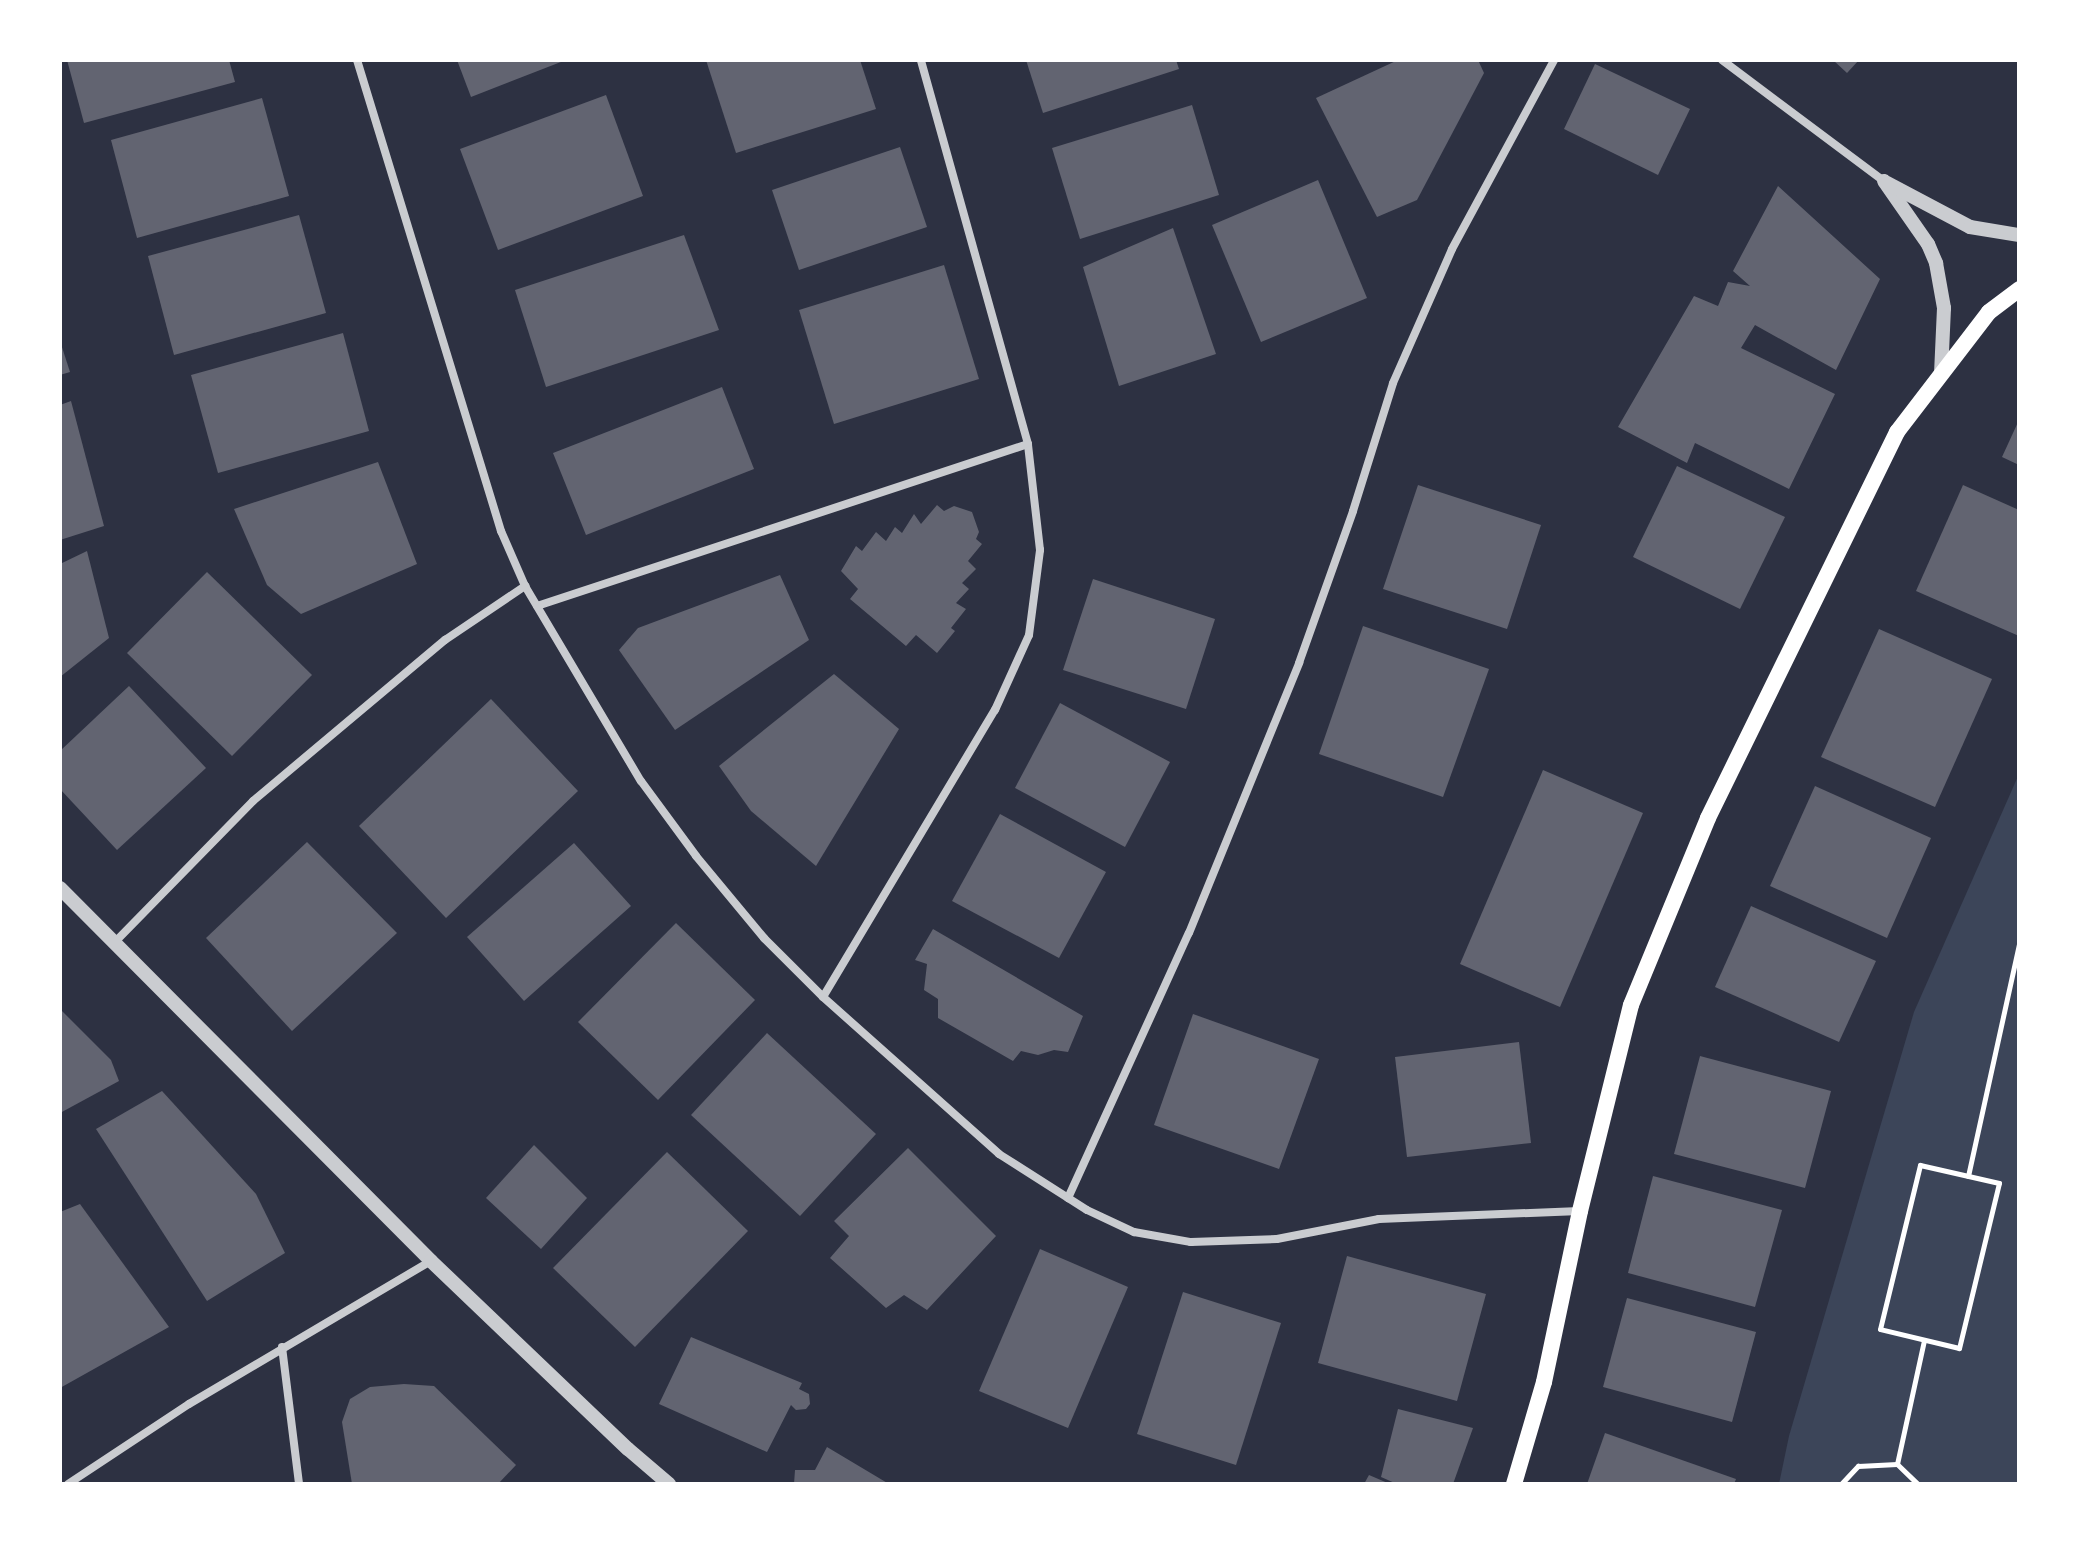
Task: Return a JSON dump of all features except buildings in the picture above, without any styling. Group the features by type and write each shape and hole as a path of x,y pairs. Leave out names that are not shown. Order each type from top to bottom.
{"main road":[{"path":"1514,1484 1544,1382 1580,1211 1631,1005 1708,818 1897,432 1989,312 2019,289"}],"street":[{"path":"357,60 501,531 525,586 641,781 696,856 764,938 823,997 999,1154 1068,1198 1134,1232 1191,1242 1277,1239 1379,1219 1580,1211"},
{"path":"823,997 995,710 1029,635 1040,550 1028,444 921,60"},
{"path":"1068,1198 1189,933 1299,663 1353,511 1393,383 1452,249 1554,60"},
{"path":"1722,60 1884,181 1970,227 2019,235"},
{"path":"1884,181 1928,244 1936,263 1944,308 1941,374"},
{"path":"537,606 1028,444"},
{"path":"115,942 253,801 445,640 525,586"},
{"path":"60,888 431,1261 628,1449 669,1484"},
{"path":"68,1484 282,1347 431,1261"},
{"path":"282,1347 299,1484"}],"path":[{"path":"1968,1176 2019,944"},
{"path":"1920,1165 1968,1176 1999,1183 1959,1348 1880,1329 1920,1165"},
{"path":"1897,1464 1924,1340"},
{"path":"1841,1484 1858,1466 1897,1464 1918,1484"}],"shaded area":[{"path":"2019,774 2019,1484 1779,1484 1789,1436 1914,1012"}]}
